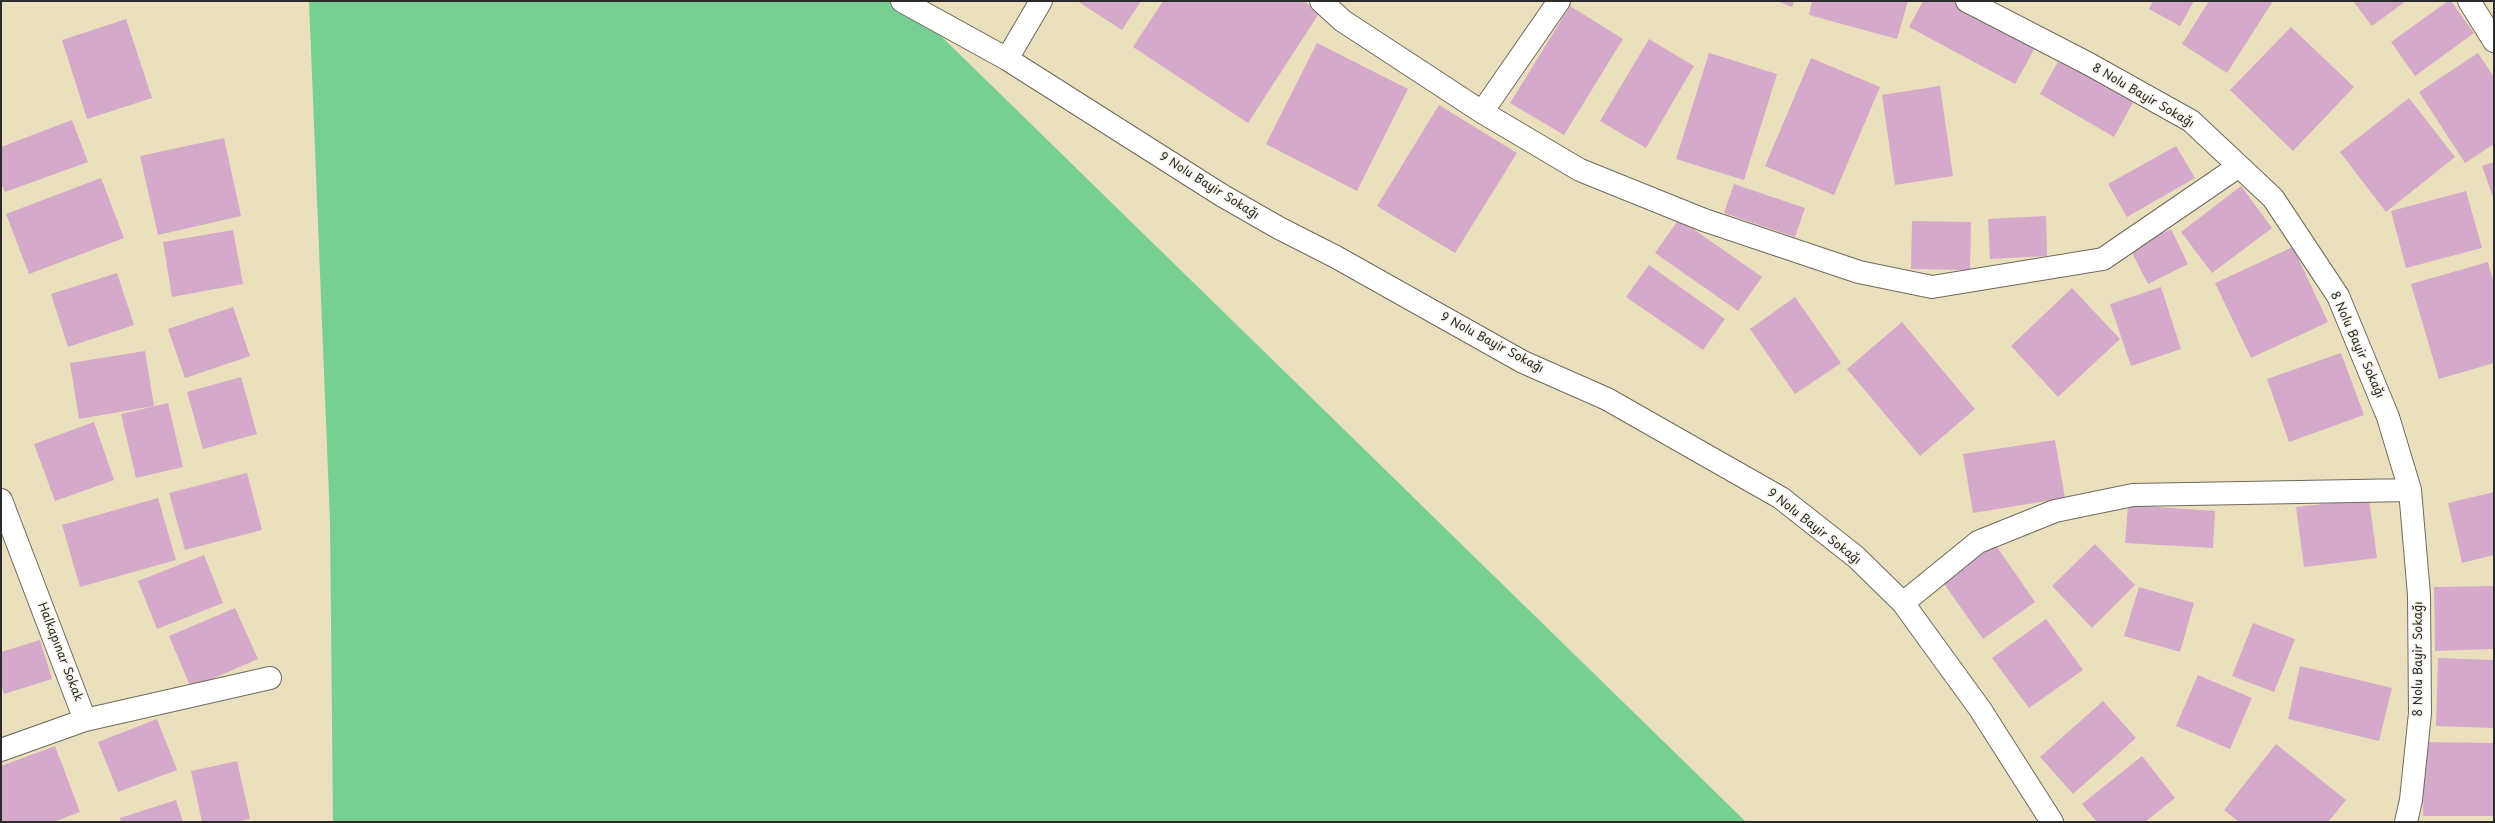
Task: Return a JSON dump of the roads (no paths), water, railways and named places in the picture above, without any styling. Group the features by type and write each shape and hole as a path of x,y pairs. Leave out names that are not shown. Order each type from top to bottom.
{"street":[{"name":"9 Nolu Bayir Sokağı","path":"902,1 1007,59 1223,196 1523,362 1606,399 1781,498 1856,557 1903,603 1980,709 2052,822"},
{"path":"1007,59 1040,1"},
{"path":"1321,1 1343,21 1482,112 1580,170 1704,220 1859,272 1932,287 2104,259 2239,166"},
{"path":"1482,112 1559,1"},
{"name":"8 Nolu Bayir Sokağı","path":"1967,1 2089,64 2191,121 2273,198 2338,296 2388,417 2410,490 2419,595 2420,713 2411,800 2406,822"},
{"path":"2469,1 2494,41"},
{"path":"1903,603 1978,542 2055,511 2133,495 2410,490"},
{"name":"Halkapınar Sokak","path":"1,500 85,720"},
{"path":"1,750 85,720 270,678"}]}
